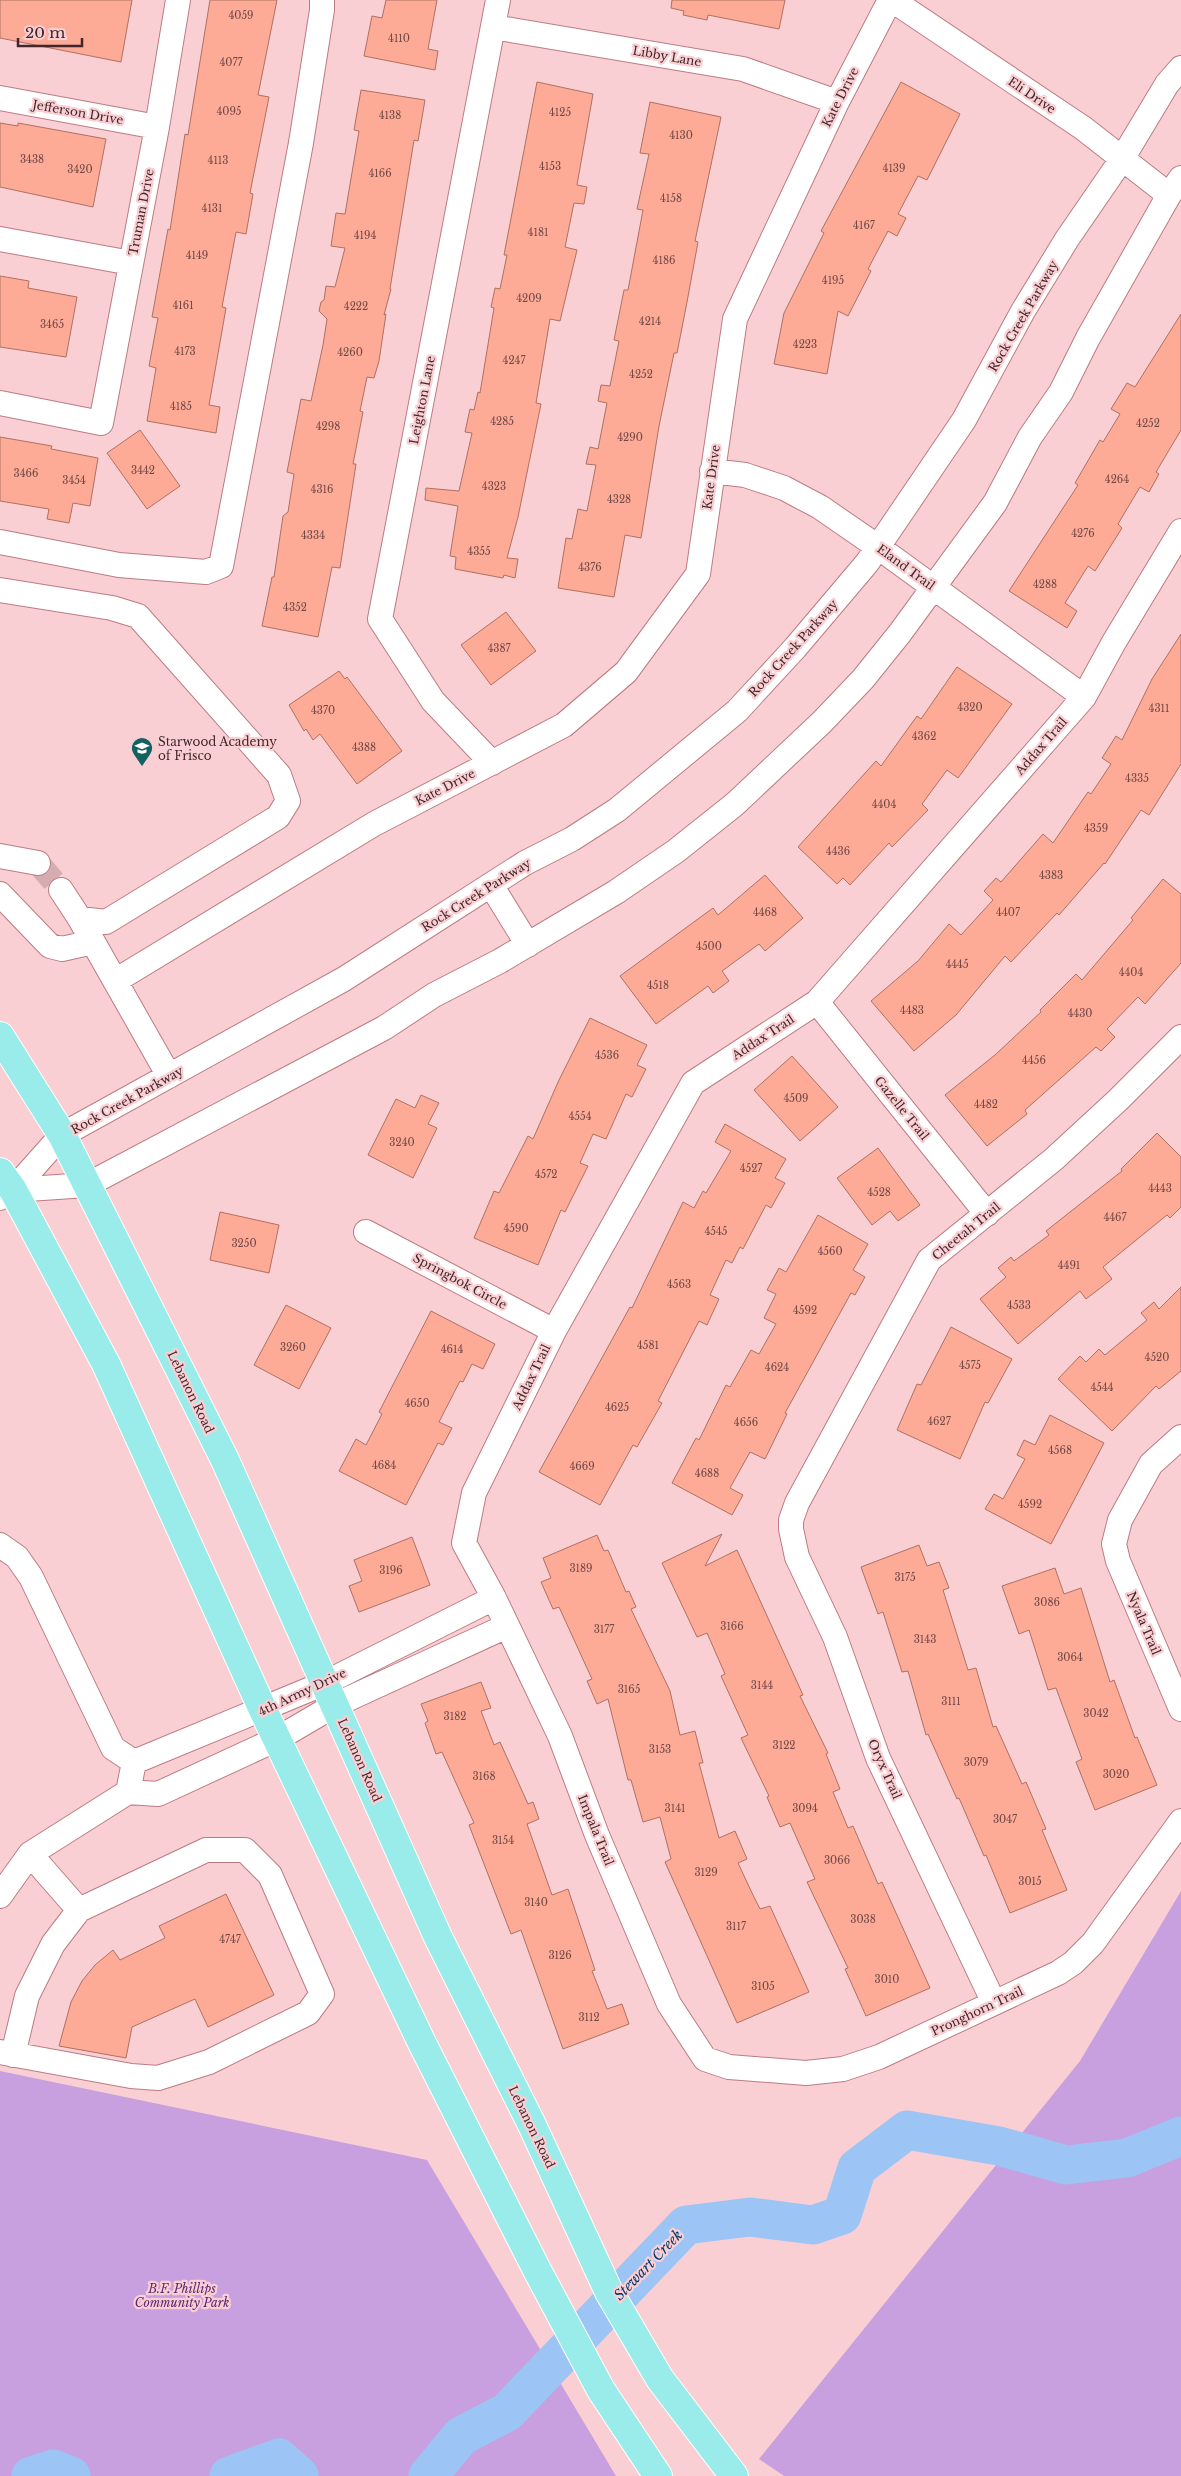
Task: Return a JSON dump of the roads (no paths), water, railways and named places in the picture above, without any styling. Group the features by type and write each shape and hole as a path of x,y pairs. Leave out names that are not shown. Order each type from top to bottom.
{"main road":[{"name":"Lebanon Road","path":"0,1036 62,1135 225,1460 438,1937 532,2125 614,2300 660,2379 734,2475"},
{"path":"4,1186 106,1364 263,1710 418,2034 474,2146 601,2390 658,2476"}],"street":[{"name":"Truman Drive","path":"0,403 100,423 157,127 178,0"},
{"path":"0,542 119,565 206,572 221,566 301,143 322,0"},
{"name":"Leighton Lane","path":"492,764 433,701 380,619 498,0"},
{"name":"Kate Drive","path":"115,981 374,824 564,725 626,672 698,574 735,319 837,102 891,0"},
{"name":"Eli Drive","path":"891,0 1082,128 1122,159 1175,186"},
{"name":"Libby Lane","path":"494,27 743,69 837,102"},
{"name":"Rock Creek Parkway","path":"4,1186 62,1135 344,979 525,863 572,839 616,810 737,710 801,642 867,563 964,420 1023,311 1067,239 1122,159 1167,84 1181,68"},
{"name":"Jefferson Drive","path":"0,98 157,127"},
{"path":"4,1186 87,1185 384,1028 434,995 528,945 616,892 676,851 735,804 822,722 863,679 934,588 995,503 1030,437 1061,392 1088,338 1175,186"},
{"path":"0,239 131,263"},
{"name":"Eland Trail","path":"712,470 745,475 784,488 820,507 1084,697"},
{"name":"Addax Trail","path":"494,1598 464,1543 474,1493 554,1331 693,1083 817,1002 1084,697 1114,642 1181,531"},
{"path":"0,590 112,608 138,616 279,775 288,801 278,817 106,922 80,919"},
{"path":"0,856 38,863"},
{"path":"491,885 528,945"},
{"path":"62,890 169,1076"},
{"path":"0,894 50,946 62,949 93,942"},
{"name":"Gazelle Trail","path":"817,1002 987,1214"},
{"name":"Cheetah Trail","path":"791,1529 791,1520 797,1503 925,1266 935,1254 987,1214 1083,1134 1181,1038"},
{"name":"Springbok Circle","path":"366,1232 554,1331"},
{"name":"Nyala Trail","path":"1181,1437 1151,1464 1120,1520 1115,1534 1118,1561 1181,1709"},
{"name":"Oryx Trail","path":"791,1529 797,1557 838,1645 878,1758 994,2003"},
{"path":"0,1545 17,1557 31,1577 113,1748 134,1762 128,1792 30,1854 0,1896"},
{"name":"4th Army Drive","path":"128,1792 158,1794 277,1739 330,1694 494,1598"},
{"name":"Impala Trail","path":"494,1598 560,1736 597,1835 669,2004 705,2059"},
{"name":"4th Army Drive","path":"134,1762 263,1710 330,1694 507,1626"},
{"name":"Pronghorn Trail","path":"705,2059 720,2066 738,2068 806,2072 843,2069 879,2057 1058,1973 1080,1957 1099,1936 1181,1822"},
{"path":"206,1850 245,1850 270,1875 322,1994 308,2012 209,2062 158,2078 131,2076 6,2053 26,1996 53,1944 79,1910 206,1850"},
{"path":"30,1854 79,1910"}],"waterway":[{"name":"Stewart Creek","path":"428,2476 461,2436 507,2412 686,2225 750,2217 813,2225 842,2215 857,2168 907,2130 999,2146 1066,2165 1127,2158 1181,2136"},
{"name":"Stewart Creek","path":"229,2476 279,2458 299,2476"},
{"name":"Stewart Creek","path":"31,2476 53,2469 71,2476"}],"tunnel":[{"path":"38,863 61,890"}],"place":[{"name":"Starwood Academy of Frisco","path":"142,767"}],"park label":[{"name":"B.F. Phillips Community Park","path":"182,2295"}]}
